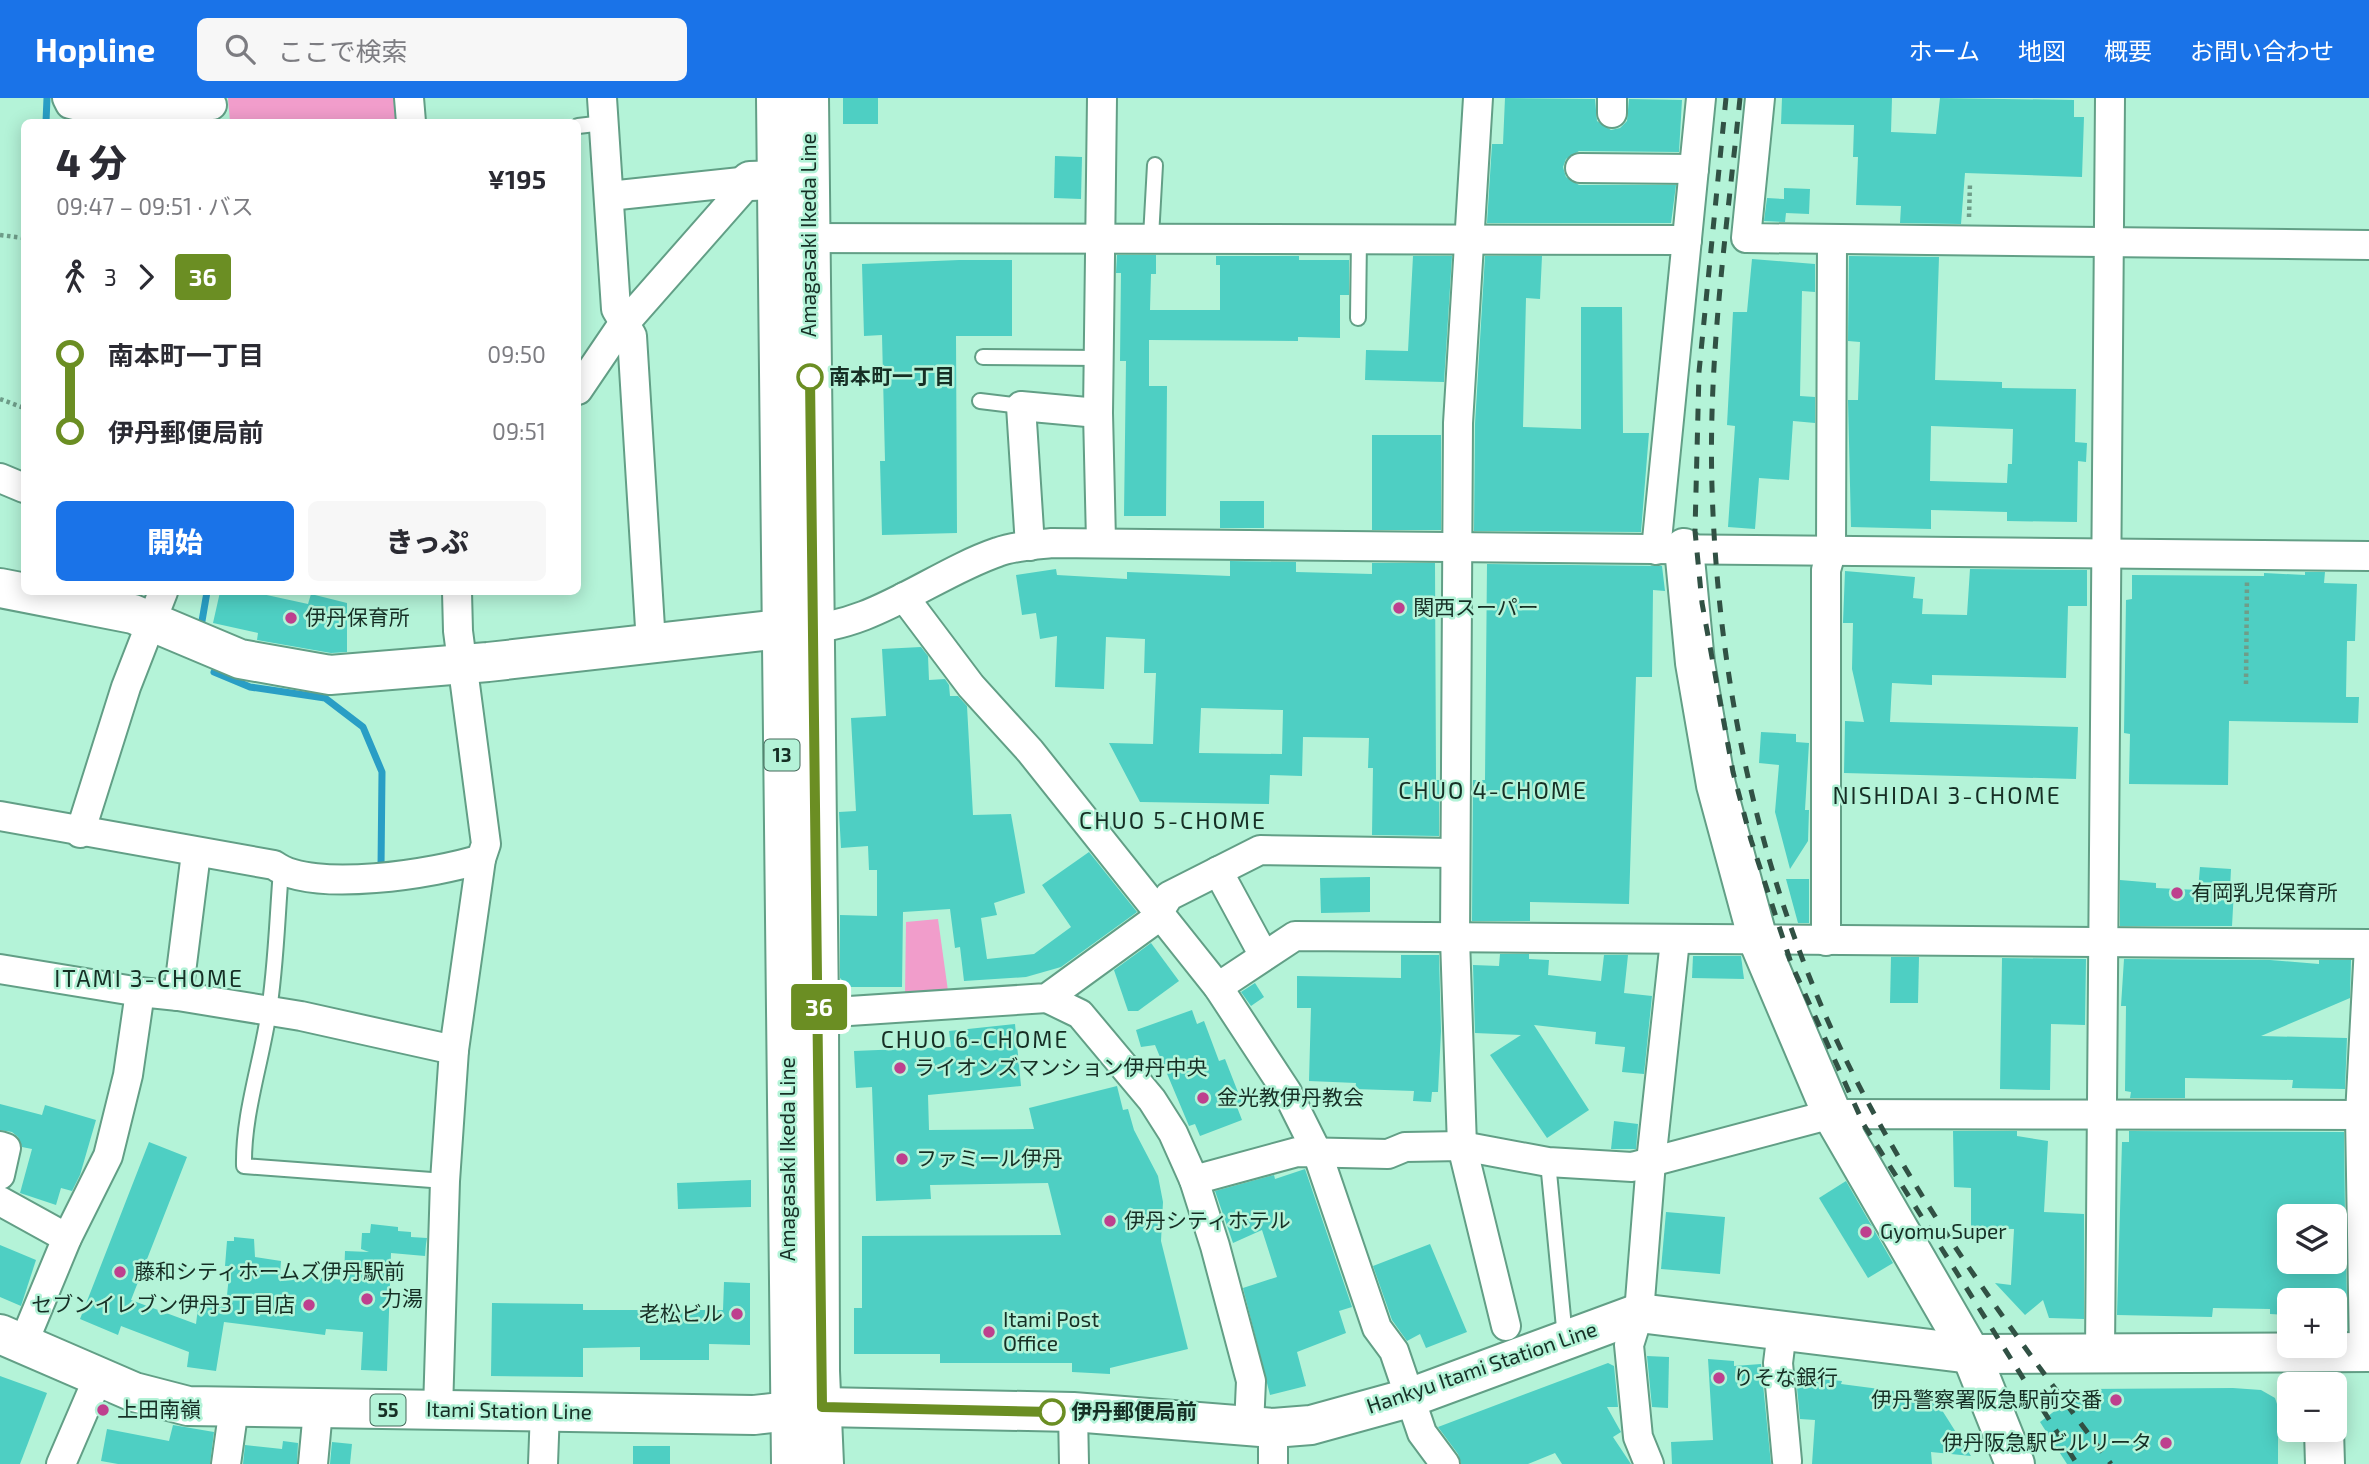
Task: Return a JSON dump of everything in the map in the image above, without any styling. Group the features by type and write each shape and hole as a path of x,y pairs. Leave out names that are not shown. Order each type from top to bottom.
{"main road":[{"name":"Amagasaki Ikeda Line","path":"776,98 763,181 793,238"},
{"name":"Amagasaki Ikeda Line","path":"791,1464 806,1410 793,238 809,98"},
{"path":"1670,549 1695,663 1716,785 1758,940 1832,1114 1971,1354 2015,1464"},
{"path":"0,588 21,592"},
{"path":"36,595 133,614 157,607 240,659 306,673 349,675 797,629"},
{"name":"Hankyu Itami Station Line","path":"806,1410 1073,1412 1265,1439 1409,1398 1639,1313 1971,1354 2100,1352 2324,1369 2367,1352"},
{"name":"Itami Station Line","path":"12,1339 98,1378 173,1404 318,1410 545,1410 754,1415 806,1410"},
{"name":"Amagasaki Ikeda Line","path":"806,1410 824,1464"},
{"path":"2324,1442 2325,1464"}],"street":[{"path":"67,98 70,104 86,108 212,108"},
{"path":"409,98 411,119"},
{"path":"1101,541 1098,237 1102,98"},
{"path":"1478,98 1458,423 1460,547 1455,939 1462,1146 1506,1326"},
{"path":"1670,549 1687,240 1701,98"},
{"path":"1760,98 1745,238 1832,242 2369,245"},
{"path":"2100,1352 2110,98"},
{"path":"594,116 609,197 617,309 632,336 651,644"},
{"path":"1580,168 1694,169"},
{"path":"609,197 763,181"},
{"path":"581,386 618,331 626,326 763,181"},
{"path":"793,238 1687,240"},
{"path":"1826,941 1826,570 1831,553 1832,242"},
{"path":"1030,546 1021,406 1098,413"},
{"path":"0,478 21,487"},
{"path":"797,629 857,618 999,551 1101,541 1831,553 2369,556"},
{"path":"438,1410 446,1181 454,1049 481,859 486,844 463,664 457,595"},
{"path":"904,597 971,686 1030,751 1218,987 1287,1093 1317,1152 1377,1328 1394,1351 1422,1433 1445,1464"},
{"path":"80,833 126,687 157,607"},
{"path":"0,816 80,833 274,865 297,875 380,880 481,859"},
{"path":"1047,998 1153,921 1169,896 1260,850 1454,853"},
{"path":"178,996 196,853"},
{"path":"1218,871 1264,956"},
{"path":"1218,987 1295,936 2369,945 2360,1115 2367,1352"},
{"path":"1649,1464 1638,1437 1629,1345 1639,1313 1651,1161 1675,940"},
{"path":"0,969 269,1012 454,1049"},
{"path":"12,1339 108,1156 128,1075 140,992"},
{"path":"803,1005 1047,998 1080,1014 1124,1063 1173,1133 1194,1181 1265,1439"},
{"path":"1194,1181 1297,1152 1388,1154 1405,1147 1462,1146 1548,1162 1595,1167 1632,1167 1832,1114 2360,1115"},
{"path":"0,1146 6,1148 0,1175"},
{"path":"0,1201 67,1238"},
{"path":"1782,1331 1778,1363 1787,1461"},
{"path":"61,1464 98,1378"},
{"path":"226,1464 234,1407"},
{"path":"313,1464 318,1410"},
{"path":"543,1464 545,1410"},
{"path":"1073,1412 1074,1464"}],"lane":[{"path":"1151,237 1155,165"},
{"path":"1358,318 1359,238"},
{"path":"983,357 1098,358"},
{"path":"979,401 1021,406"},
{"path":"281,870 269,1012 257,1079 243,1131 244,1166 446,1181"},
{"path":"1548,1162 1565,1339"}],"path":[{"path":"0,235 21,238"},
{"path":"0,399 21,407"},
{"path":"2246,684 2247,554"}],"shaded area":[{"path":"228,98 396,98 399,119 230,119"},
{"path":"938,919 948,991 905,994 906,922"}],"building":[{"path":"843,98 878,98 878,124 843,124"},
{"path":"1505,98 1595,99 1597,121 1611,130 1620,128 1627,121 1629,99 1682,100 1679,152 1579,151 1566,159 1563,167 1566,177 1579,185 1676,185 1671,223 1487,223 1492,144 1503,144"},
{"path":"1782,98 1892,98 1891,132 1936,134 1940,98 2074,100 2074,117 2084,117 2082,177 1965,173 1961,224 1900,223 1901,206 1856,205 1858,157 1853,157 1854,125 1781,124"},
{"path":"1055,156 1082,157 1081,199 1054,198"},
{"path":"1784,188 1810,189 1809,214 1786,213 1785,222 1764,221 1767,198 1784,199"},
{"path":"1117,255 1156,255 1156,274 1151,274 1150,310 1220,310 1220,265 1216,265 1216,256 1299,256 1299,260 1349,260 1349,295 1340,295 1340,338 1298,337 1298,341 1149,340 1149,386 1167,386 1166,516 1124,516 1126,361 1120,361 1121,273 1116,273"},
{"path":"1413,256 1452,256 1444,382 1365,380 1366,350 1408,351"},
{"path":"1485,256 1542,256 1540,299 1526,298 1523,427 1581,429 1581,307 1622,307 1623,433 1649,433 1641,532 1474,531 1475,424"},
{"path":"1849,256 1939,257 1935,380 2002,382 2002,388 2076,389 2075,442 2087,443 2086,462 2078,461 2077,522 2007,521 2007,512 1931,510 1931,529 1851,527 1848,400 1858,400 1860,342 1848,341","holes":["1931,426 2013,429 2012,464 2008,464 2007,483 1930,481"]},
{"path":"1752,259 1815,264 1815,292 1802,291 1800,396 1815,397 1815,423 1793,421 1789,480 1759,478 1755,529 1728,527 1735,426 1727,425 1733,312 1747,312"},
{"path":"1012,260 1012,336 956,336 957,533 882,535 880,461 885,461 882,335 864,336 862,264"},
{"path":"1372,435 1441,435 1441,530 1372,530"},
{"path":"1220,501 1264,501 1264,528 1220,528"},
{"path":"1230,561 1296,562 1296,572 1372,574 1372,563 1435,563 1436,780 1439,780 1439,836 1372,835 1373,768 1368,768 1369,738 1303,737 1302,776 1270,775 1269,804 1140,802 1109,743 1153,744 1156,673 1144,673 1145,639 1106,637 1104,689 1055,687 1057,636 1040,639 1036,613 1022,615 1016,575 1056,569 1057,575 1127,579 1127,572 1230,576","holes":["1201,708 1283,710 1282,754 1199,753"]},
{"path":"1487,564 1662,566 1665,591 1653,590 1652,677 1636,677 1629,904 1530,902 1530,921 1472,921 1473,780 1485,780"},
{"path":"1970,569 2087,570 2087,606 2068,606 2066,678 1932,675 1932,685 1892,683 1890,722 2078,727 2076,779 1844,773 1845,721 1864,722 1852,669 1853,623 1843,623 1845,571 1915,577 1913,598 1923,599 1922,614 1967,615"},
{"path":"2305,572 2325,572 2324,583 2357,584 2355,641 2347,641 2346,697 2359,697 2358,723 2229,721 2228,785 2129,784 2130,734 2124,733 2126,600 2132,599 2132,575 2264,576 2264,573 2305,575"},
{"path":"219,595 267,595 308,604 311,595 315,595 347,603 347,652 331,653 257,640 258,633 213,623"},
{"path":"921,647 928,656 929,680 945,679 949,685 950,696 958,696 967,706 973,815 1011,814 1025,893 994,903 997,915 981,918 987,959 1034,954 1071,927 1042,885 1089,852 1137,912 1061,967 1026,977 964,981 960,947 955,948 950,909 903,912 902,987 849,987 840,978 840,915 877,916 877,870 869,870 868,846 841,848 839,812 856,811 851,718 886,716 882,649"},
{"path":"1761,732 1796,734 1796,742 1809,743 1805,810 1809,810 1808,841 1790,869 1775,812 1779,765 1759,763"},
{"path":"2200,867 2231,869 2230,890 2234,890 2232,926 2120,926 2120,880 2156,883 2156,888 2198,890"},
{"path":"1370,877 1370,912 1321,913 1320,878"},
{"path":"1786,879 1809,879 1809,923 1798,923"},
{"path":"1151,943 1179,981 1138,1011 1128,1011 1114,970"},
{"path":"1500,954 1529,954 1529,959 1549,960 1548,975 1601,981 1604,955 1628,955 1624,993 1652,996 1644,1074 1622,1072 1625,1047 1595,1044 1596,1032 1534,1025 1589,1110 1547,1138 1490,1055 1521,1035 1475,1033 1473,965 1499,966"},
{"path":"1401,955 1439,955 1441,1031 1438,1092 1432,1092 1431,1102 1413,1101 1414,1091 1355,1089 1356,1083 1309,1081 1311,1008 1297,1008 1297,976 1401,978"},
{"path":"1693,956 1741,956 1744,979 1692,978"},
{"path":"1891,957 1919,957 1918,1003 1890,1003"},
{"path":"2002,958 2086,959 2085,1025 2051,1024 2050,1090 2000,1089"},
{"path":"2124,959 2270,960 2319,964 2319,960 2351,960 2350,998 2261,1036 2347,1038 2345,1089 2292,1088 2293,1080 2185,1078 2185,1098 2130,1098 2131,1092 2125,1091 2126,1006 2121,1006"},
{"path":"1255,983 1264,997 1251,1006 1241,992"},
{"path":"1192,1010 1197,1024 1204,1021 1219,1061 1225,1059 1243,1105 1237,1107 1242,1120 1200,1136 1195,1124 1189,1126 1155,1045 1141,1047 1136,1030"},
{"path":"1015,1024 1021,1086 928,1095 929,1130 1034,1129 1029,1108 1117,1086 1123,1110 1128,1109 1134,1130 1158,1176 1163,1202 1161,1241 1188,1349 1110,1368 1110,1374 1072,1372 1072,1363 940,1363 940,1354 854,1354 854,1308 862,1308 862,1236 1061,1235 1048,1183 930,1185 931,1199 876,1201 872,1087 856,1088 854,1051 951,1047 949,1031"},
{"path":"0,1104 42,1115 45,1105 96,1120 80,1175 72,1191 61,1188 56,1205 20,1193 32,1149 22,1147 18,1137 12,1132 0,1130"},
{"path":"1614,1121 1638,1124 1636,1149 1611,1149"},
{"path":"1953,1131 2017,1131 2017,1136 2048,1141 2044,1212 2084,1214 2084,1319 2049,1318 2043,1300 2025,1315 1995,1283 2011,1285 2014,1229 1971,1228 1971,1188 1954,1187"},
{"path":"2129,1131 2344,1132 2345,1204 2277,1204 2277,1274 2346,1274 2347,1288 2277,1288 2277,1314 2270,1314 2270,1309 2213,1308 2212,1317 2117,1315 2122,1142 2129,1142"},
{"path":"149,1142 187,1157 131,1300 196,1324 199,1300 226,1305 230,1266 225,1266 227,1241 234,1241 234,1237 254,1239 255,1257 281,1261 280,1274 344,1280 345,1251 369,1252 361,1249 362,1233 370,1233 371,1224 398,1227 398,1231 411,1232 411,1237 427,1238 425,1256 391,1253 387,1371 361,1370 363,1332 326,1329 325,1335 224,1322 216,1371 187,1367 189,1352 121,1326 118,1335 80,1319"},
{"path":"1305,1169 1352,1307 1339,1311 1346,1333 1297,1352 1306,1386 1270,1395 1243,1288 1277,1277 1262,1230 1233,1243 1215,1191 1274,1175 1275,1179"},
{"path":"751,1180 751,1207 678,1209 677,1183"},
{"path":"1846,1181 1893,1263 1868,1278 1819,1198"},
{"path":"1666,1212 1725,1217 1720,1274 1661,1269"},
{"path":"1430,1244 1467,1332 1426,1348 1420,1334 1407,1341 1392,1320 1373,1266"},
{"path":"0,1245 36,1260 21,1306 0,1297"},
{"path":"724,1282 750,1283 750,1345 709,1344 709,1360 640,1360 640,1347 583,1348 583,1377 491,1376 492,1303 583,1304 583,1310 723,1310"},
{"path":"1647,1356 1669,1357 1668,1408 1652,1407"},
{"path":"1708,1359 1734,1361 1734,1366 1761,1364 1771,1464 1672,1464 1671,1442 1713,1440"},
{"path":"1608,1363 1614,1366 1618,1407 1607,1407 1621,1432 1613,1437 1631,1464 1562,1464 1555,1453 1528,1464 1461,1464 1458,1454 1438,1427"},
{"path":"0,1376 47,1393 20,1464 0,1464"},
{"path":"1796,1377 1842,1381 1841,1384 1933,1396 1971,1456 1931,1452 1932,1464 1812,1464 1815,1420 1800,1419"},
{"name":"伊丹阪急駅ビルリータ","path":"2084,1389 2261,1390 2275,1398 2277,1404 2278,1464 2067,1464 2040,1422"},
{"path":"173,1425 214,1432 210,1464 118,1464 101,1461 107,1429 169,1441"},
{"path":"283,1441 298,1443 297,1464 243,1464 245,1445 282,1449"},
{"path":"332,1442 352,1444 350,1464 330,1464"},
{"path":"633,1446 670,1446 670,1464 633,1464"}],"waterway":[{"path":"46,119 47,98"},
{"path":"202,621 206,595"},
{"path":"214,672 250,687 325,698 363,727 382,772 381,868"}],"railway":[{"path":"1726,98 1699,372 1695,531 1702,603 1733,772 1751,840 1791,963 1864,1125 2077,1464"},
{"path":"1740,98 1716,341 1712,487 1716,566 1725,644 1737,723 1754,801 1775,878 1800,953 1830,1026 1865,1097 1920,1193 1950,1239 2111,1464"}],"bus line":[{"name":"36","path":"810,377 822,1407 1052,1412"}],"place":[{"name":"南本町一丁目","path":"810,377"},
{"name":"関西スーパー","path":"1399,608"},
{"name":"伊丹保育所","path":"291,618"},
{"name":"有岡乳児保育所","path":"2177,893"},
{"name":"ライオンズマンション伊丹中央","path":"900,1068"},
{"name":"金光教伊丹教会","path":"1203,1098"},
{"name":"ファミール伊丹","path":"902,1159"},
{"name":"伊丹シティホテル","path":"1110,1221"},
{"name":"Gyomu Super","path":"1866,1232"},
{"name":"藤和シティホームズ伊丹駅前","path":"120,1272"},
{"name":"力湯","path":"367,1299"},
{"name":"セブンイレブン伊丹3丁目店","path":"309,1305"},
{"name":"老松ビル","path":"737,1314"},
{"name":"Itami Post Office","path":"989,1332"},
{"name":"りそな銀行","path":"1719,1378"},
{"name":"伊丹警察署阪急駅前交番","path":"2116,1400"},
{"name":"上田南嶺","path":"103,1410"},
{"name":"伊丹郵便局前","path":"1052,1412"},
{"name":"伊丹阪急駅ビルリータ","path":"2166,1443"}],"district":[{"name":"CHUO 4-CHOME","path":"1493,791"},
{"name":"NISHIDAI 3-CHOME","path":"1947,796"},
{"name":"CHUO 5-CHOME","path":"1173,821"},
{"name":"ITAMI 3-CHOME","path":"149,979"},
{"name":"CHUO 6-CHOME","path":"975,1040"}]}
